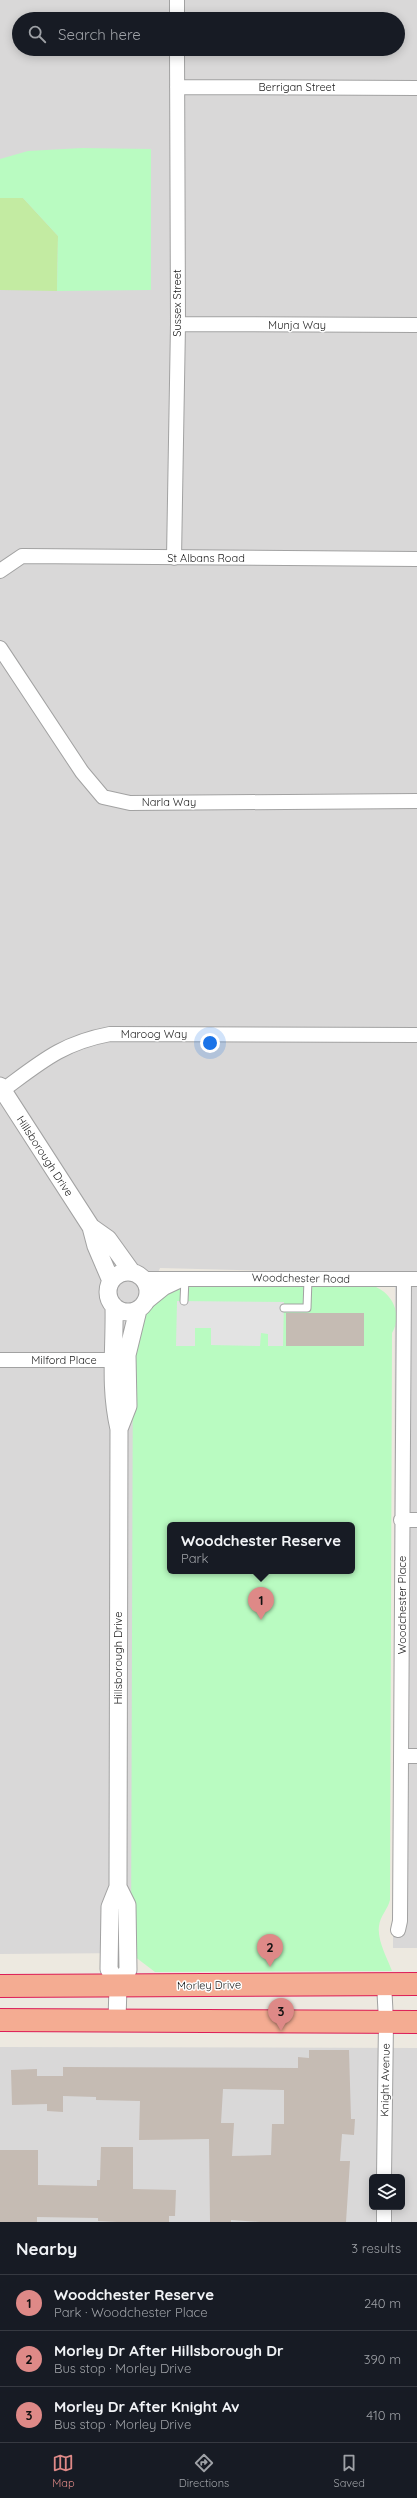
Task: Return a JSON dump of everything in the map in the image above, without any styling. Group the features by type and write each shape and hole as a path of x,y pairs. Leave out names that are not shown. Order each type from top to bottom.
{"highway":[{"name":"Morley Drive","path":"0,1986 417,1984"},
{"path":"0,2020 417,2022"}],"street":[{"path":"177,0 177,12"},
{"name":"Sussex Street","path":"174,558 178,324 177,56"},
{"name":"Berrigan Street","path":"177,87 417,88"},
{"name":"Munja Way","path":"178,324 417,325"},
{"name":"St Albans Road","path":"0,571 22,556 417,559"},
{"name":"Narla Way","path":"0,648 82,772 103,797 130,802 417,801"},
{"name":"Maroog Way","path":"1,1088 62,1048 85,1038 110,1034 417,1036"},
{"name":"Hillsborough Drive","path":"1,1088 91,1227 96,1246 111,1282"},
{"name":"Hillsborough Drive","path":"91,1227 108,1239 138,1275"},
{"path":"122,1272 138,1275 149,1292 140,1308 123,1311 114,1306 110,1300 108,1290 111,1282 122,1272"},
{"name":"Woodchester Road","path":"138,1275 185,1278 411,1279"},
{"name":"Woodchester Road","path":"140,1308 164,1288 185,1278"},
{"name":"Woodchester Place","path":"398,1930 400,1921 402,1756 401,1520 411,1279"},
{"name":"Hillsborough Drive","path":"114,1306 119,1360 113,1405 119,1429 118,1888 110,1907 108,1970 118,1986"},
{"name":"Hillsborough Drive","path":"119,1360 129,1341 140,1308"},
{"name":"Milford Place","path":"0,1360 119,1360"},
{"path":"401,1520 417,1520"},
{"path":"402,1756 417,1756"},
{"name":"Knight Avenue","path":"384,1983 386,2021 384,2174"},
{"path":"117,2020 118,1986"},
{"path":"384,2210 384,2222"}],"lane":[{"path":"184,1301 185,1278"},
{"path":"284,1308 307,1308 308,1279"}],"shaded area":[{"path":"0,0 417,0 417,1948 393,1948 395,1274 160,1268 137,1322 134,1953 0,1954"},
{"path":"177,1301 284,1302 283,1346 268,1346 268,1334 261,1333 260,1346 211,1345 211,1328 195,1328 195,1346 176,1346"},
{"path":"0,2047 417,2048 417,2222 0,2222"}],"green space":[{"path":"82,148 151,149 151,290 57,291 58,236 23,198 0,198 0,159 28,151"},
{"path":"0,198 23,198 58,236 57,291 0,290"},
{"path":"208,1284 376,1287 388,1295 392,1301 396,1313 396,1320 392,1333 390,1900 381,1919 379,1926 379,1937 392,1971 155,1972 134,1956 131,1943 133,1341 137,1320 151,1303 171,1290"}],"building":[{"path":"286,1313 364,1313 364,1346 286,1346"},
{"path":"309,2050 349,2050 351,2119 355,2119 354,2135 342,2134 340,2161 350,2161 346,2222 260,2222 231,2220 231,2222 210,2222 209,2139 139,2140 140,2101 96,2100 96,2097 63,2096 63,2112 47,2111 47,2104 12,2105 11,2070 37,2069 37,2076 63,2076 63,2067 298,2068 298,2057 309,2058","holes":["223,2089 284,2090 284,2124 272,2124 271,2155 232,2156 234,2123 221,2123"]},
{"path":"101,2147 133,2147 133,2189 176,2190 175,2216 169,2216 169,2222 117,2222 98,2221 98,2218 37,2217 37,2222 0,2222 0,2150 38,2150 38,2185 97,2186 97,2180 100,2180"}],"place":[{"name":"Woodchester Reserve","path":"261,1620"},
{"name":"Morley Dr After Hillsborough Dr","path":"270,1967"},
{"name":"Morley Dr After Knight Av","path":"281,2031"}]}
